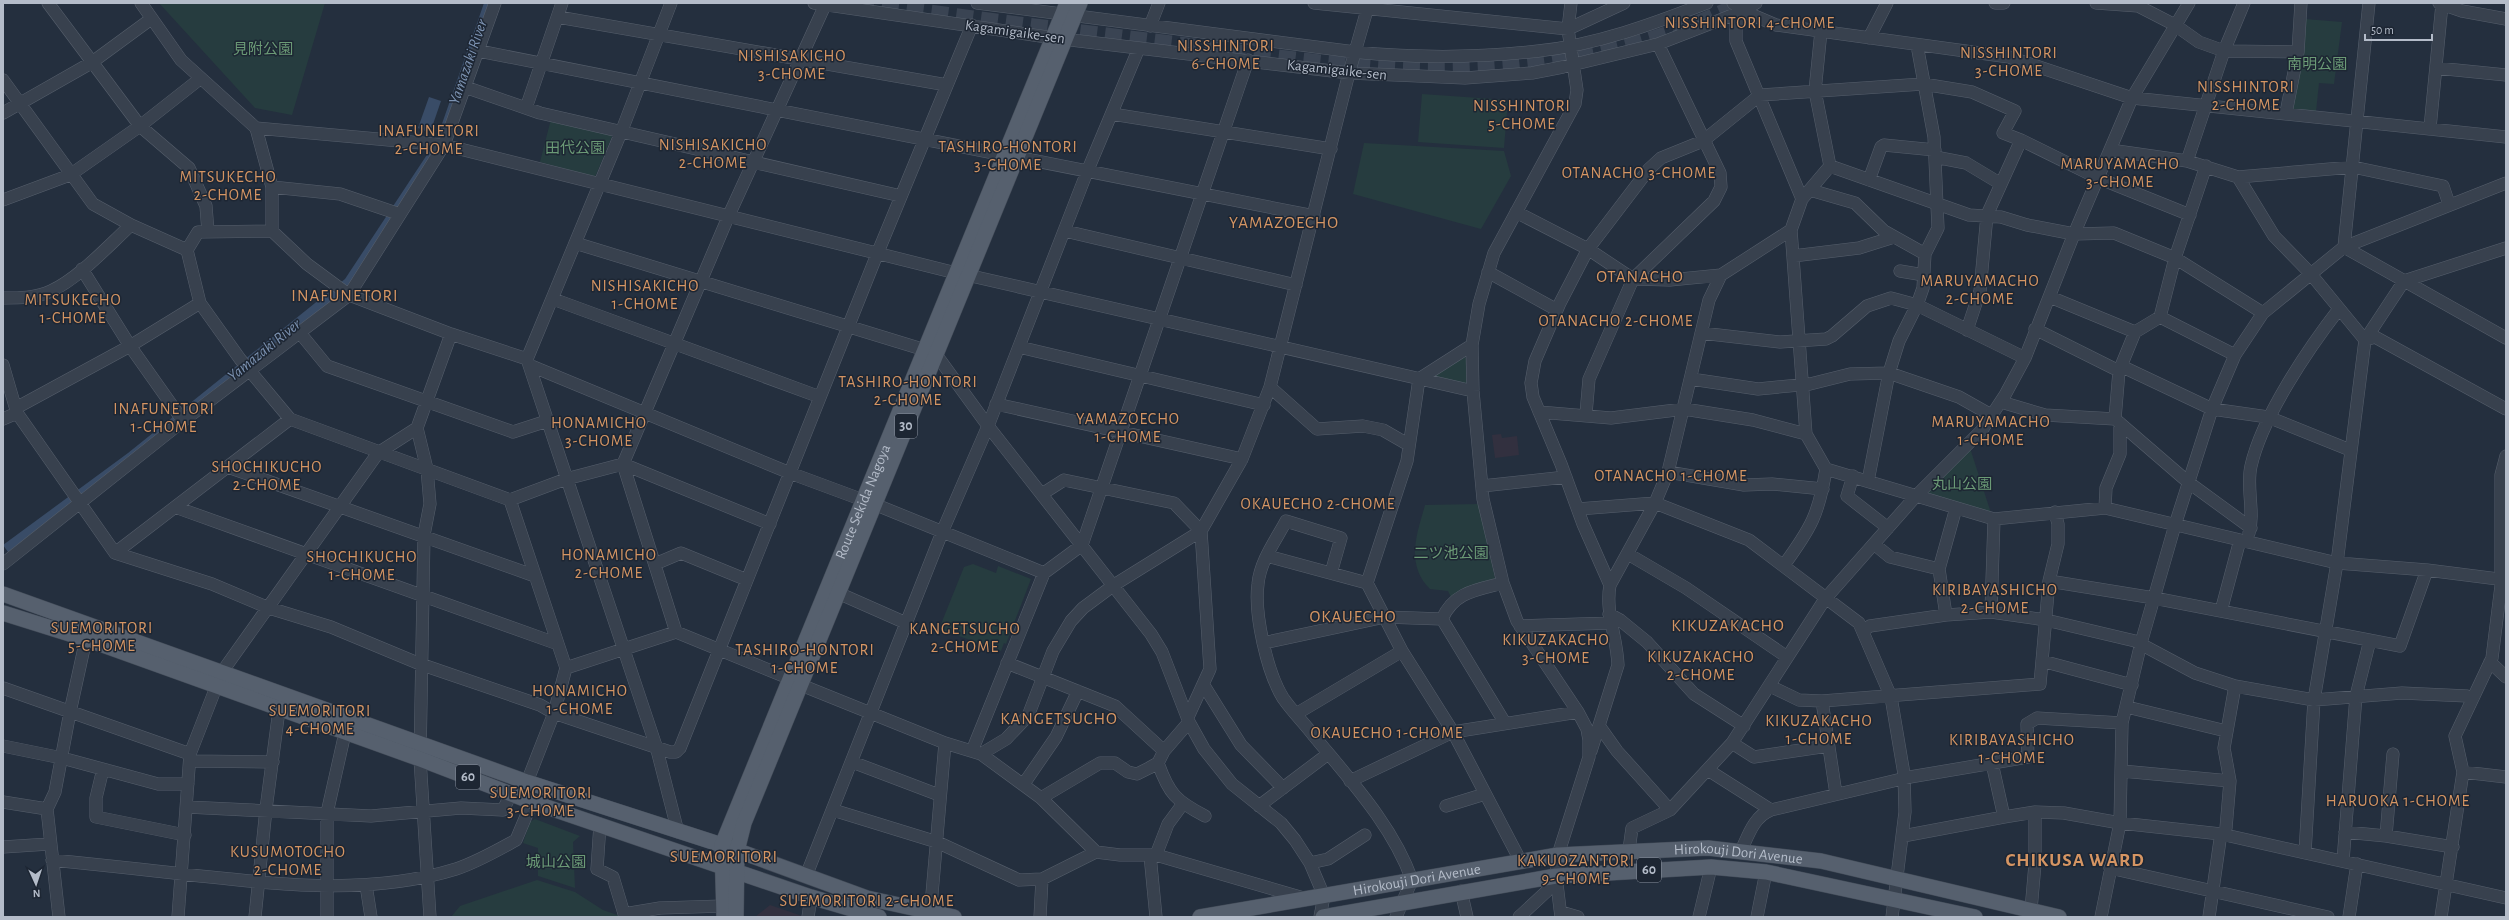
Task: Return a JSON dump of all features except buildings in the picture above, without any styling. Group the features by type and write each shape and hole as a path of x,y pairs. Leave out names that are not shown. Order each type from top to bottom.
{"main road":[{"name":"Route Sekida Nagoya","path":"736,917 737,851 744,823 796,682 1071,9"},
{"name":"Route Sekida Nagoya","path":"723,911 722,845 838,593 869,502"},
{"name":"60","path":"3,594 527,782 722,845 867,898 930,915 954,917"},
{"name":"60","path":"3,613 86,639 279,710 420,759 532,802 811,897 879,917"},
{"name":"Hirokouji Dori Avenue","path":"1200,917 1558,855 1629,850 1708,848 1821,861 2059,917"},
{"name":"Hirokouji Dori Avenue","path":"1321,917 1399,910 1461,891 1556,876 1710,867 1766,872 1975,917"}],"street":[{"path":"48,3 91,63 140,126 189,168 206,206 208,232"},
{"path":"141,3 181,60 256,128 272,187 272,231"},
{"path":"3,564 79,503 181,417 300,333 349,295 440,144 465,87 495,3"},
{"path":"526,108 543,63 562,3"},
{"path":"671,3 660,35 528,362 622,649 656,746 678,832"},
{"path":"676,632 623,464 729,215 800,60 822,3"},
{"name":"Kagamigaike-sen","path":"822,3 1060,39 1350,73 1465,78 1532,73 1572,66 1658,44 1742,7 1756,3"},
{"name":"Kagamigaike-sen","path":"983,3 1071,9 1150,26 1355,52 1405,56 1471,56 1539,51 1570,45 1655,24 1706,3"},
{"path":"1150,26 1159,3"},
{"path":"1314,3 1368,7 1568,29 1624,3"},
{"path":"1571,3 1568,29 1572,66 1577,90 1575,104 1494,253 1479,304 1472,345 1473,391 1482,486 1502,583 1520,626 1578,712 1586,729 1589,757"},
{"path":"1733,3 1776,25 2009,58 2132,98 2358,120 2506,137"},
{"path":"1869,38 1887,3"},
{"path":"1995,3 2004,3"},
{"path":"2096,3 2137,5 2175,25 2199,42 2224,51 2298,52"},
{"path":"1629,850 1632,828 1670,810 1732,743 1825,599 1916,496 1982,430 2001,402 2025,358 2035,329 2050,297 2074,234 2132,98 2189,3"},
{"path":"2187,161 2224,51 2244,3"},
{"path":"2286,113 2298,52 2301,3"},
{"path":"2344,247 2369,3"},
{"path":"2430,128 2441,3 2462,11 2506,19"},
{"path":"976,752 1006,739 1025,720 1034,702 1053,651 1071,621 1083,608 1114,585 1202,531 1242,459 1270,387 1332,149 1355,52 1368,7"},
{"path":"1742,7 1736,24 1736,41 1806,195"},
{"path":"558,17 948,85"},
{"path":"3,113 21,105 91,63 151,19"},
{"path":"3,365 16,411 115,553 212,584 269,608 332,627 420,664 670,752 676,752 680,748 878,252 972,26"},
{"path":"1821,31 1815,92 1830,166"},
{"path":"1586,414 1589,379 1633,279 1714,202 1721,187 1720,173 1658,44"},
{"path":"1868,481 1889,373 1899,341 1917,305 1924,276 1924,254 1938,228 1935,153 1918,45"},
{"path":"806,876 943,530 988,426 1042,293 1087,172 1139,48"},
{"path":"479,51 1314,216"},
{"path":"976,752 1007,663 1044,573 1082,546 1248,60"},
{"path":"2436,68 2506,75"},
{"path":"3,200 70,175 140,126 201,78"},
{"path":"3,80 70,175 93,204 131,225 188,250"},
{"path":"1610,585 1583,524 1566,477 1533,397 1531,383 1535,361 1557,310 1588,249 1653,165 1661,158 1703,140 1760,95 1923,84 1972,92 2015,111 2003,134 2021,140 2098,178 2190,215"},
{"path":"465,87 540,113 622,130 902,196"},
{"path":"1112,114 1332,149"},
{"path":"256,128 440,144 962,274 1473,391"},
{"path":"1967,330 1980,291 1987,215 2021,140"},
{"path":"1869,180 1881,147 1884,145 1935,153 1966,163 2001,184"},
{"path":"2110,150 2187,161 2238,177 2353,167 2443,186 2449,204"},
{"path":"1830,166 1969,215 2001,216 2027,225 2074,234 2114,233 2175,258 2263,313"},
{"path":"1784,565 1804,539 1817,515 1826,469 1806,434 1791,230 1806,195 1830,166"},
{"path":"2105,508 2106,488 2120,454 2118,421 2120,368 2135,332 2160,317 2175,258 2206,166"},
{"path":"2238,177 2274,236 2310,273 2365,340"},
{"path":"2101,917 2120,823 2122,723 2141,644 2188,482 2212,409 2235,356 2263,313 2310,273 2344,247 2449,204 2506,183"},
{"path":"272,187 340,194 399,214"},
{"path":"1806,195 1855,203 1880,227 1894,237 1924,254"},
{"path":"1516,212 1588,249 1633,279 1670,280 1721,275 1791,230"},
{"path":"3,298 32,297 52,291 82,269 131,225"},
{"path":"770,524 623,464 566,479 510,500 427,469 378,453 290,419 240,360 200,302 188,250 198,232 272,231 307,264 349,295 528,362 790,473 943,530 1044,573"},
{"path":"1065,231 1296,285"},
{"path":"1793,256 1859,248 1894,237"},
{"path":"575,243 930,352 1114,585 1162,652 1189,720 1215,766 1259,806 1281,823 1295,840 1310,863 1324,896 1321,917"},
{"path":"2344,247 2506,338"},
{"path":"2305,853 2314,700 2337,563 2365,340 2404,281 2506,248"},
{"path":"82,269 130,346 181,417"},
{"path":"1900,271 1924,276"},
{"path":"1488,272 1557,310"},
{"path":"1578,917 1561,914 1556,876 1558,855 1600,727 1618,664 1608,600 1610,585 1655,503 1668,472 1709,300 1721,275"},
{"path":"2050,297 2135,332"},
{"path":"1701,333 1780,342 1799,342 1832,336 1867,306 1876,301 1891,298 1917,305 2025,358"},
{"path":"553,299 820,397"},
{"path":"3,419 130,346 200,302"},
{"path":"2221,611 2244,541 2251,528 2250,467 2268,417 2326,326 2340,309"},
{"path":"2160,317 2235,356"},
{"path":"2035,329 2212,409 2268,417 2350,450"},
{"path":"300,333 327,366 513,432 547,421"},
{"path":"430,917 422,811 420,759 420,664 424,535 430,504 427,469 417,428 451,334"},
{"path":"2365,340 2375,337 2506,409"},
{"path":"1472,345 1419,379 1407,461 1367,582 1402,650 1453,732 1521,862"},
{"path":"1019,347 1140,377 1264,405"},
{"path":"1691,379 1758,389 1802,385 1850,374 1889,373 1959,397 1991,415"},
{"path":"1270,387 1317,429 1363,426 1382,430 1409,445"},
{"path":"2001,402 2045,415 2118,421 2188,482 2251,528"},
{"path":"996,404 1242,459"},
{"path":"1539,412 1586,414 1611,418 1684,409 1753,420 1806,434"},
{"path":"115,553 290,419"},
{"path":"178,917 190,757 222,672 378,453 417,428"},
{"path":"2441,917 2453,847 2463,772 2455,736 2471,698 2490,662 2504,580 2501,475 2506,456"},
{"path":"228,467 424,535 536,576"},
{"path":"1826,469 1994,519 2105,508 2337,563 2426,570 2504,580"},
{"path":"1668,472 1744,485 1772,484 1823,489"},
{"path":"1853,476 1847,496 1888,528"},
{"path":"1482,486 1566,477"},
{"path":"1041,798 1100,763 1115,763 1128,772 1137,774 1158,763 1164,751 1189,720 1210,669 1202,531 1174,503 1064,480 1042,494"},
{"path":"510,500 566,668 554,712 527,782"},
{"path":"1578,509 1655,503 1749,540 1784,565 1825,599 1859,623 1864,630 1891,697 1904,779 1906,812 1892,917"},
{"path":"175,507 558,644"},
{"path":"1946,615 1939,569 1956,508"},
{"path":"1770,686 1799,700 1822,701 1891,697 2040,684 2049,581 2058,544 2058,524 2055,512"},
{"path":"1991,612 1994,519"},
{"path":"1331,573 1341,538 1286,521 1267,556 1258,584 1258,614 1263,643 1283,697 1380,820 1412,880 1399,910"},
{"path":"1874,544 1890,557 1939,569"},
{"path":"655,564 681,553 747,580"},
{"path":"1628,554 1686,588 1787,657"},
{"path":"1267,556 1367,582"},
{"path":"2049,581 2154,598 2400,646 2426,570"},
{"path":"1442,619 1448,606 1458,597 1502,583"},
{"path":"838,593 906,623"},
{"path":"1864,630 1870,626 1946,615 1991,612 2046,620 2141,644 2195,673 2235,686 2314,700 2402,692 2466,696 2471,698"},
{"path":"1263,643 1385,617 1442,619"},
{"path":"1520,626 1611,618 1620,620 1647,642 1694,694 1744,726"},
{"path":"1442,619 1505,723"},
{"path":"566,668 676,632 945,743 976,752 1041,798 1096,852"},
{"path":"59,917 49,844 47,809 55,792 86,639"},
{"path":"2344,862 2356,696 2370,640"},
{"path":"1296,714 1402,650"},
{"path":"2042,662 2132,685"},
{"path":"2490,662 2506,677"},
{"path":"1007,663 1115,706 1164,751"},
{"path":"1203,684 1241,745 1283,788"},
{"path":"2209,917 2221,834 2226,828 2230,781 2224,748 2235,686"},
{"path":"3,688 190,757 273,762"},
{"path":"1023,785 1056,737 1078,692"},
{"path":"1822,701 1836,794"},
{"path":"2127,707 2226,731"},
{"path":"255,917 266,809 279,710"},
{"path":"1350,782 1453,732 1578,712"},
{"path":"1741,851 1749,833 1763,813 1771,810 1904,779 2028,757 2027,724 2037,718 2122,723"},
{"path":"1600,727 1617,751 1670,810"},
{"path":"327,917 326,813 345,733"},
{"path":"930,915 939,795 945,743"},
{"path":"1732,743 1754,757 1828,746"},
{"path":"3,746 62,758 158,784 188,784"},
{"path":"1259,806 1328,754"},
{"path":"2386,836 2394,754"},
{"path":"852,762 939,795"},
{"path":"1158,763 1170,793 1182,804 1205,816"},
{"path":"1992,763 2004,817"},
{"path":"103,769 96,798 96,817 185,835"},
{"path":"1708,770 1771,810"},
{"path":"2122,771 2230,781"},
{"path":"2463,772 2506,777"},
{"path":"187,807 266,809 371,816 461,808 504,810 511,794"},
{"path":"1446,806 1485,794"},
{"path":"3,802 47,809"},
{"path":"52,860 259,883 326,887 366,885 427,877 476,861 516,840 532,802"},
{"path":"1156,917 1153,855 1168,824 1182,804"},
{"path":"833,810 936,842 1019,880 1042,879 1096,852 1120,855 1153,855 1308,899"},
{"path":"1903,836 2035,812 2064,813 2120,823 2221,834 2506,898"},
{"path":"2031,910 2036,864 2035,812"},
{"path":"600,824 597,869 613,877 624,916 660,908 723,911"},
{"path":"2345,832 2386,836 2453,847"},
{"path":"1310,863 1328,859 1365,835"},
{"path":"3,847 49,844"},
{"path":"2349,917 2357,864"},
{"path":"1699,917 1710,867"},
{"path":"2110,868 2328,917"},
{"path":"1757,917 1766,872"},
{"path":"1519,917 1547,891 1556,876"},
{"path":"1040,917 1042,879"},
{"path":"366,885 371,917"},
{"path":"1461,891 1467,917"},
{"path":"808,917 811,897"}],"shaded area":[{"path":"1501,434 1502,438 1517,436 1519,455 1495,458 1492,435"},
{"path":"770,905 805,917 755,917"}],"green space":[{"name":"見附公園","path":"159,3 325,3 292,115 255,108"},
{"name":"南明公園","path":"2305,19 2342,22 2334,84 2319,83 2316,112 2291,109"},
{"path":"1422,94 1508,100 1504,148 1418,142"},
{"name":"田代公園","path":"551,119 613,134 595,177 540,162"},
{"path":"1364,143 1504,151 1511,176 1481,229 1353,194"},
{"path":"1463,356 1466,358 1467,382 1464,384 1433,376"},
{"name":"丸山公園","path":"1970,448 1991,513 1929,494 1928,491"},
{"name":"二ツ池公園","path":"1479,504 1495,578 1494,581 1451,597 1448,591 1430,589 1422,579 1415,559 1416,538 1425,505"},
{"path":"973,564 996,573 998,566 1031,579 1006,644 1004,643 1001,651 939,629 964,567"},
{"name":"城山公園","path":"535,819 580,836 573,842 575,888 538,876 538,848 523,843 530,822"},
{"path":"537,880 575,892 603,910 623,917 451,917 460,906"}],"water":[{"name":"Yamazaki River","path":"484,3 492,3 443,141 357,275 339,298 8,552 3,545 128,453 345,279 436,141"},
{"path":"429,97 441,101 430,133 418,128"}],"tunnel":[{"path":"857,3 1269,57 1359,67 1418,70 1501,68 1585,56 1626,47 1666,35 1743,3"}],"district":[{"name":"NISSHINTORI 4-CHOME","path":"1750,23"},
{"name":"NISSHINTORI 6-CHOME","path":"1226,55"},
{"name":"NISSHINTORI 3-CHOME","path":"2009,62"},
{"name":"NISHISAKICHO 3-CHOME","path":"792,65"},
{"name":"NISSHINTORI 2-CHOME","path":"2246,96"},
{"name":"NISSHINTORI 5-CHOME","path":"1522,115"},
{"name":"INAFUNETORI 2-CHOME","path":"429,140"},
{"name":"NISHISAKICHO 2-CHOME","path":"713,154"},
{"name":"TASHIRO-HONTORI 3-CHOME","path":"1008,156"},
{"name":"OTANACHO 3-CHOME","path":"1639,173"},
{"name":"MARUYAMACHO 3-CHOME","path":"2120,173"},
{"name":"MITSUKECHO 2-CHOME","path":"228,186"},
{"name":"YAMAZOECHO","path":"1284,222"},
{"name":"OTANACHO","path":"1640,276"},
{"name":"MARUYAMACHO 2-CHOME","path":"1980,290"},
{"name":"INAFUNETORI","path":"345,295"},
{"name":"NISHISAKICHO 1-CHOME","path":"645,295"},
{"name":"MITSUKECHO 1-CHOME","path":"73,309"},
{"name":"OTANACHO 2-CHOME","path":"1616,321"},
{"name":"TASHIRO-HONTORI 2-CHOME","path":"908,391"},
{"name":"INAFUNETORI 1-CHOME","path":"164,418"},
{"name":"YAMAZOECHO 1-CHOME","path":"1128,428"},
{"name":"MARUYAMACHO 1-CHOME","path":"1991,431"},
{"name":"HONAMICHO 3-CHOME","path":"599,432"},
{"name":"SHOCHIKUCHO 2-CHOME","path":"267,476"},
{"name":"OTANACHO 1-CHOME","path":"1671,476"},
{"name":"OKAUECHO 2-CHOME","path":"1318,504"},
{"name":"HONAMICHO 2-CHOME","path":"609,564"},
{"name":"SHOCHIKUCHO 1-CHOME","path":"362,566"},
{"name":"KIRIBAYASHICHO 2-CHOME","path":"1995,599"},
{"name":"OKAUECHO","path":"1353,616"},
{"name":"KIKUZAKACHO","path":"1728,625"},
{"name":"SUEMORITORI 5-CHOME","path":"102,637"},
{"name":"KANGETSUCHO 2-CHOME","path":"965,638"},
{"name":"KIKUZAKACHO 3-CHOME","path":"1556,649"},
{"name":"TASHIRO-HONTORI 1-CHOME","path":"805,659"},
{"name":"KIKUZAKACHO 2-CHOME","path":"1701,666"},
{"name":"HONAMICHO 1-CHOME","path":"580,700"},
{"name":"KANGETSUCHO","path":"1059,718"},
{"name":"SUEMORITORI 4-CHOME","path":"320,720"},
{"name":"KIKUZAKACHO 1-CHOME","path":"1819,730"},
{"name":"OKAUECHO 1-CHOME","path":"1387,733"},
{"name":"KIRIBAYASHICHO 1-CHOME","path":"2012,749"},
{"name":"HARUOKA 1-CHOME","path":"2398,801"},
{"name":"SUEMORITORI 3-CHOME","path":"541,802"},
{"name":"SUEMORITORI","path":"724,856"},
{"name":"CHIKUSA WARD","path":"2075,860"},
{"name":"KUSUMOTOCHO 2-CHOME","path":"288,861"},
{"name":"KAKUOZANTORI 9-CHOME","path":"1576,870"},
{"name":"SUEMORITORI 2-CHOME","path":"867,901"}]}
